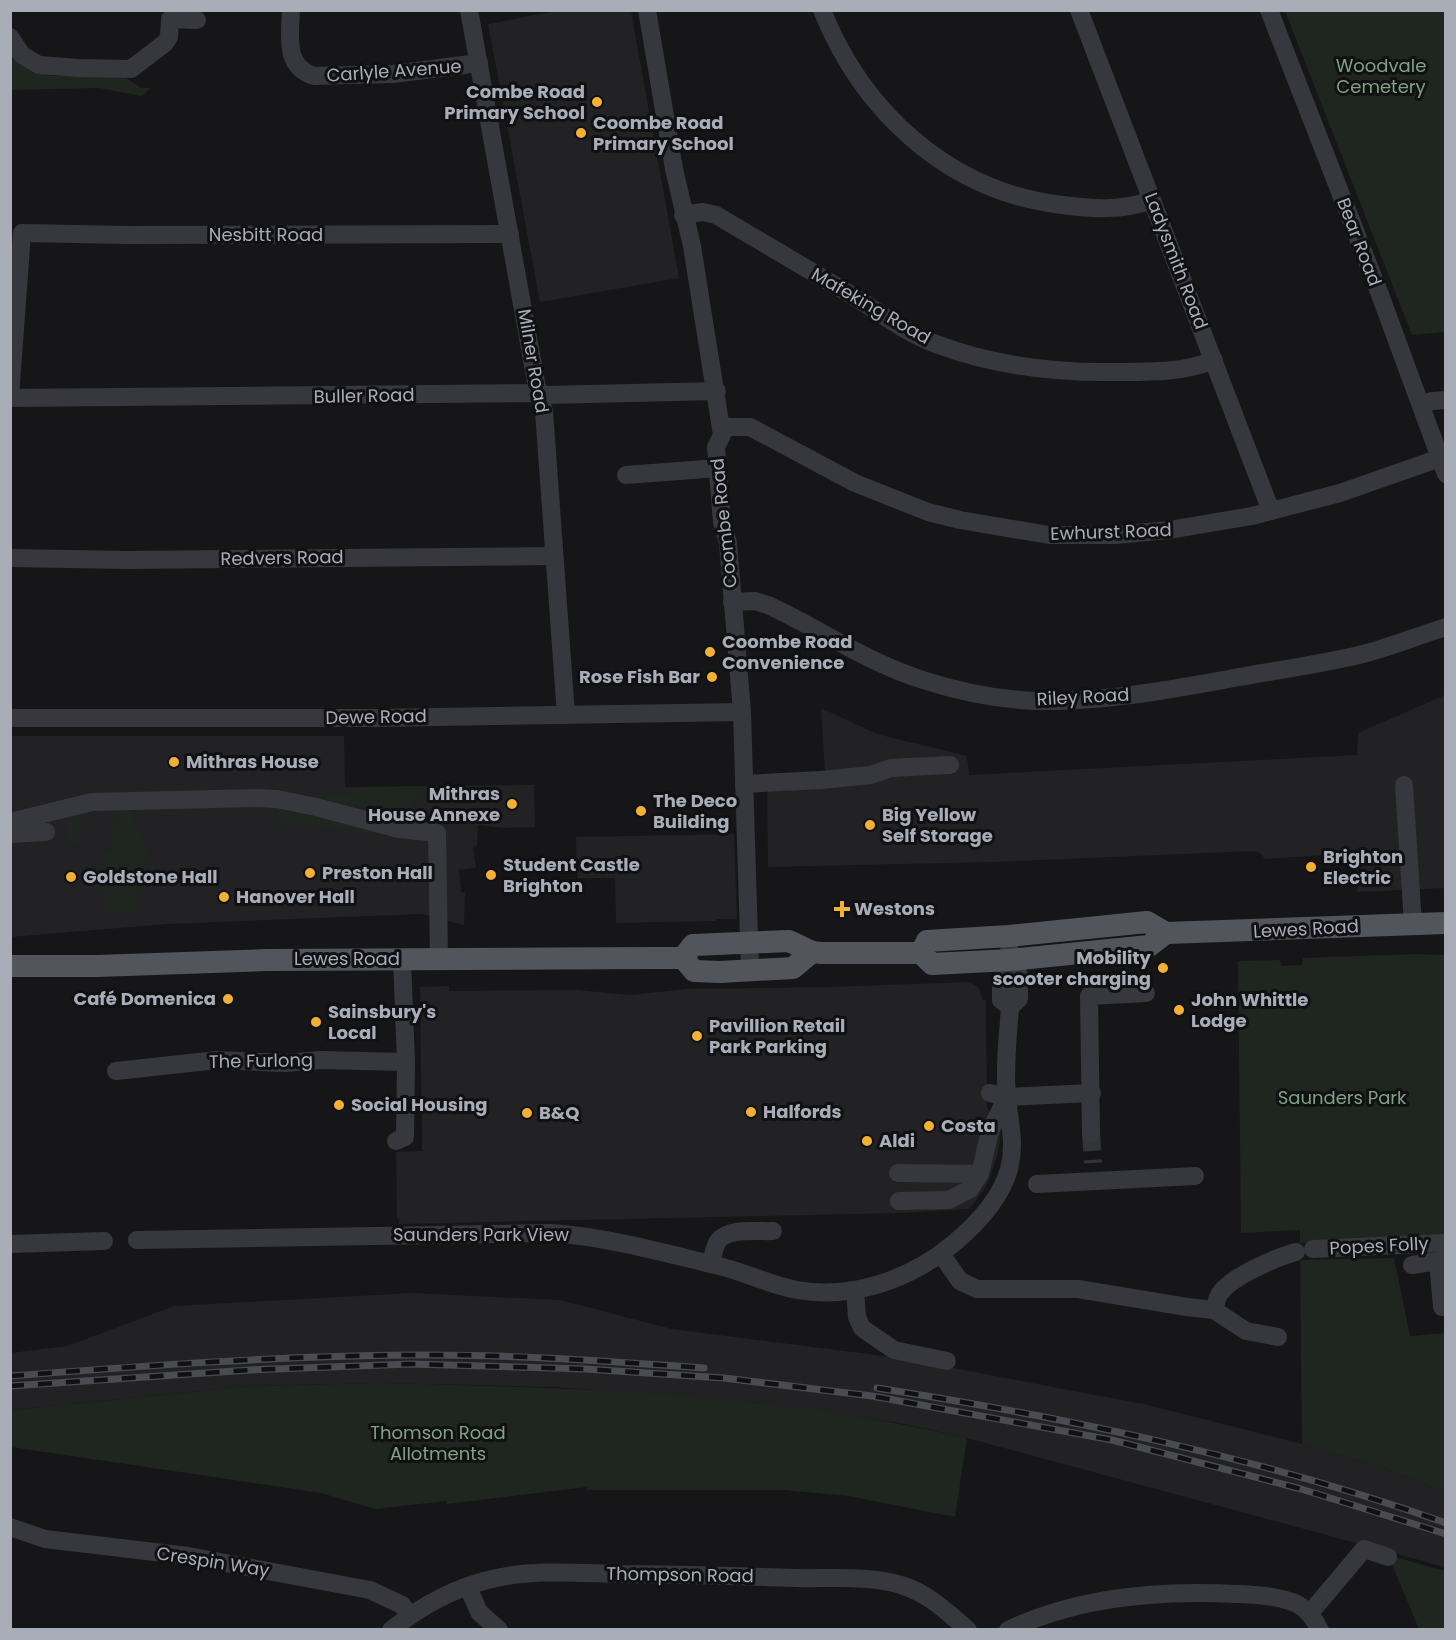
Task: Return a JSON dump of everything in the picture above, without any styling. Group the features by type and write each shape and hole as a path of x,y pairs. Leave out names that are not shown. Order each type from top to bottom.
{"main road":[{"name":"Lewes Road","path":"921,953 927,941 1009,936 1147,922 1166,933 1446,923"},
{"name":"Lewes Road","path":"683,958 693,945 789,941 812,952 921,953 932,964 1010,964 1149,946 1166,933"},
{"name":"Lewes Road","path":"10,966 96,966 267,960 683,958 694,971 750,971 793,968 812,952"}],"street":[{"name":"Carlyle Avenue","path":"291,10 290,49 292,57 302,71 314,76 393,74 479,63"},
{"name":"Milner Road","path":"469,10 538,393 544,411 566,715"},
{"name":"Coombe Road","path":"647,10 674,169 692,246 717,391 722,435 716,447 722,522 728,543 742,712 750,971"},
{"path":"822,10 843,55 863,87 882,110 919,146 960,173 996,189 1055,205 1104,209 1152,200"},
{"name":"Ladysmith Road","path":"1079,10 1271,512"},
{"name":"Bear Road","path":"1269,10 1443,466"},
{"path":"10,37 22,55 39,65 131,69 170,37 171,19 197,20"},
{"name":"Mafeking Road","path":"683,215 703,212 716,215 913,334 974,356 1017,365 1100,372 1143,372 1194,366 1214,360"},
{"name":"Nesbitt Road","path":"10,397 22,233 510,234"},
{"name":"Buller Road","path":"10,397 538,393 546,395 717,391"},
{"path":"1421,405 1446,400"},
{"name":"Ewhurst Road","path":"721,427 750,427 855,483 928,512 1036,534 1115,535 1168,530 1271,512 1443,466"},
{"path":"626,475 718,468"},
{"name":"Redvers Road","path":"10,558 138,560 554,556"},
{"name":"Riley Road","path":"732,602 755,601 768,605 867,658 921,680 987,695 1040,701 1083,700 1143,694 1285,669 1359,655 1446,627"},
{"name":"Dewe Road","path":"10,718 742,712"},
{"path":"744,784 871,776 891,768 950,765"},
{"path":"1404,785 1413,924"},
{"path":"10,822 92,802 258,798 277,799 316,807 399,829 437,833 439,958"},
{"path":"10,834 46,832"},
{"path":"899,1201 949,1200 970,1189 980,1174 998,1095 1010,1006 1001,1000 1001,979 1010,964 1009,936"},
{"path":"396,1141 405,1137 402,959"},
{"path":"1091,1133 1089,996 1146,993"},
{"name":"The Furlong","path":"116,1071 217,1060 285,1063 320,1060 405,1062"},
{"path":"998,1095 1092,1093"},
{"name":"Saunders Park View","path":"136,1240 551,1233 620,1242 711,1264 799,1290 855,1290 905,1274 941,1254 984,1215 1005,1182 1013,1140 998,1095"},
{"path":"1037,1184 1093,1172 1195,1176"},
{"path":"898,1173 980,1174"},
{"path":"711,1264 718,1242 726,1235 773,1231"},
{"path":"10,1244 104,1241"},
{"name":"Popes Folly","path":"1214,1310 1220,1293 1279,1256 1304,1250 1446,1243"},
{"path":"941,1254 960,1281 977,1289 1078,1289 1214,1310 1246,1331 1278,1337"},
{"path":"1412,1264 1442,1261 1442,1307"},
{"path":"855,1290 857,1317 862,1328 894,1350 947,1361"},
{"name":"Crespin Way","path":"10,1527 45,1539 188,1557 370,1590 402,1605 410,1615"},
{"path":"1310,1613 1364,1549 1388,1557"},
{"name":"Thompson Road","path":"391,1629 410,1615 468,1587 491,1579 562,1572 674,1573 893,1583 930,1598 968,1629"},
{"path":"468,1587 480,1612 499,1629"},
{"path":"1008,1629 1045,1615 1089,1604 1168,1593 1205,1592 1252,1595 1292,1602 1310,1613 1320,1629"}],"shaded area":[{"name":"Coombe Road Primary School","path":"561,10 631,11 679,278 540,302 488,24"},
{"path":"1445,695 1445,888 1357,892 1355,853 1265,859 1259,852 1254,851 992,862 768,867 767,774 825,771 821,708 877,734 967,756 969,775 1357,755 1358,733"},
{"path":"10,736 344,736 345,787 534,785 535,827 504,828 478,825 477,845 473,848 476,868 459,870 461,892 465,893 464,925 422,914 168,924 11,937"},
{"path":"734,834 737,919 616,923 615,878 577,878 576,837"},
{"path":"970,982 978,987 983,1000 986,1000 987,1107 1001,1130 998,1152 990,1178 969,1209 899,1213 399,1224 396,1152 422,1151 420,987 449,986 449,991 578,990 630,995 687,989"},
{"path":"412,1293 560,1300 672,1329 900,1358 1143,1404 1302,1444 1389,1470 1445,1493 1445,1567 967,1438 900,1423 761,1403 554,1387 378,1383 250,1386 11,1410 10,1353 67,1346 174,1306"}],"green space":[{"name":"Woodvale Cemetery","path":"1285,11 1445,11 1445,332 1412,335"},
{"path":"10,50 32,71 43,74 54,76 86,74 126,78 141,88 150,88 142,96 99,88 11,90"},
{"path":"471,786 462,796 453,790 445,796 437,790 432,795 425,790 411,804 411,810 418,817 458,816 463,821 405,822 361,807 302,795 356,794 360,791 359,787"},
{"path":"277,799 397,837 277,822"},
{"path":"119,801 126,801 148,852 140,882 136,912 105,913 104,852 112,852 111,825 120,825"},
{"path":"79,806 80,843 67,843 67,809"},
{"name":"Saunders Park","path":"1445,955 1445,1236 1300,1243 1300,1230 1241,1233 1238,961 1280,960 1281,966 1302,965 1303,958"},
{"path":"1394,1258 1410,1336 1445,1333 1445,1493 1389,1470 1302,1444 1300,1260"},
{"name":"Thomson Road Allotments","path":"378,1383 569,1389 712,1398 838,1413 967,1438 955,1517 848,1496 784,1490 587,1490 587,1487 447,1504 446,1501 375,1509 321,1493 11,1447 11,1410 250,1386"},
{"path":"1388,1555 1445,1571 1445,1629 1419,1629"}],"tunnel":[{"path":"1091,1133 1093,1163"}],"railway":[{"path":"10,1376 260,1359 410,1355 520,1357 704,1368"},
{"path":"10,1386 250,1370 411,1364 585,1369 724,1378 872,1396 1112,1440 1301,1489 1446,1534"},
{"path":"877,1388 1021,1413 1164,1442 1306,1479 1446,1523"}],"place":[{"name":"Combe Road Primary School","path":"597,102"},
{"name":"Coombe Road Primary School","path":"581,133"},
{"name":"Coombe Road Convenience","path":"710,652"},
{"name":"Rose Fish Bar","path":"712,677"},
{"name":"Mithras House","path":"174,762"},
{"name":"Mithras House Annexe","path":"512,804"},
{"name":"The Deco Building","path":"641,811"},
{"name":"Big Yellow Self Storage","path":"870,825"},
{"name":"Brighton Electric","path":"1311,867"},
{"name":"Preston Hall","path":"310,873"},
{"name":"Student Castle Brighton","path":"491,875"},
{"name":"Goldstone Hall","path":"71,877"},
{"name":"Hanover Hall","path":"224,897"},
{"name":"Westons","path":"842,909"},
{"name":"Mobility scooter charging","path":"1163,968"},
{"name":"Café Domenica","path":"228,999"},
{"name":"John Whittle Lodge","path":"1179,1010"},
{"name":"Sainsbury's Local","path":"316,1022"},
{"name":"Pavillion Retail Park Parking","path":"697,1036"},
{"name":"Social Housing","path":"339,1105"},
{"name":"Halfords","path":"751,1112"},
{"name":"B&Q","path":"527,1113"},
{"name":"Costa","path":"929,1126"},
{"name":"Aldi","path":"867,1141"}]}
